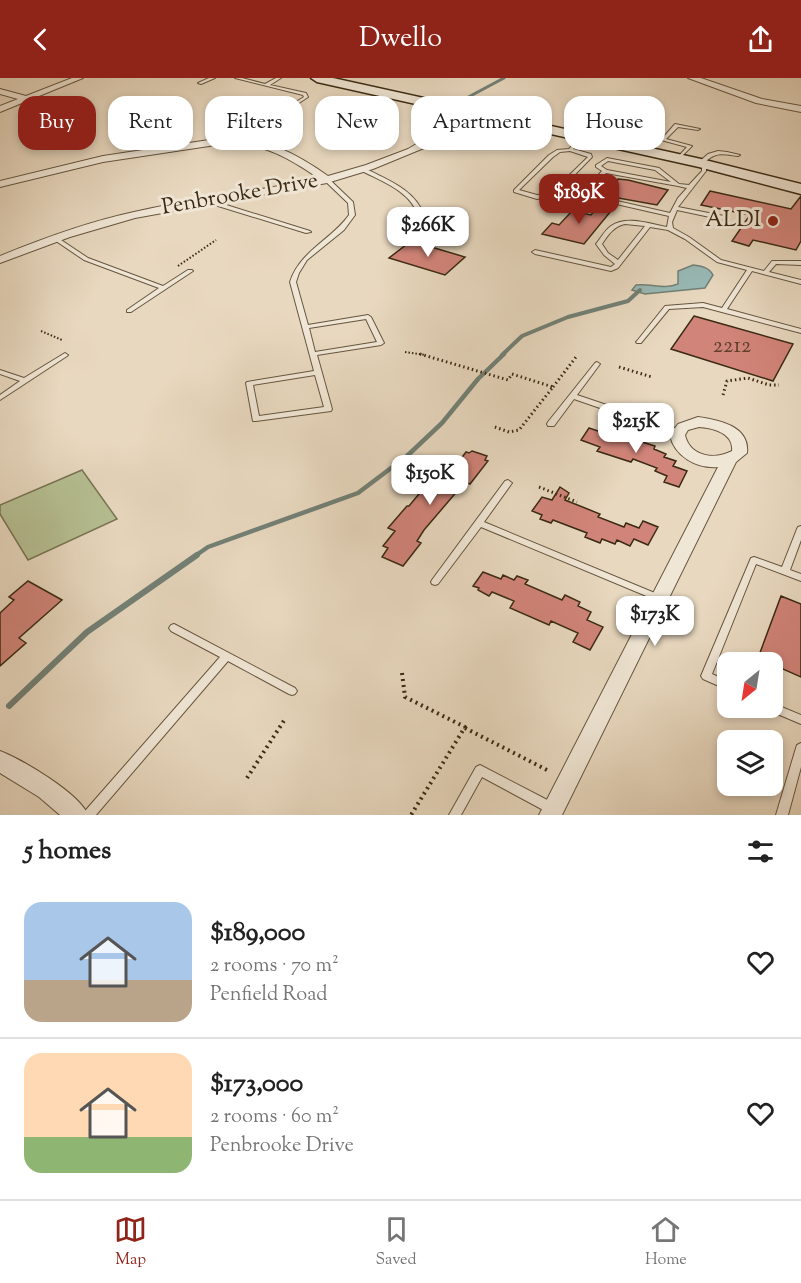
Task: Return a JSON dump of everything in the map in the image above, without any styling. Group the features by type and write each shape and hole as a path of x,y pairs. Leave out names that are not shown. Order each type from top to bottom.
{"main road":[{"path":"316,78 411,99"},
{"path":"642,150 801,189"},
{"path":"703,164 801,181"}],"street":[{"path":"35,96 79,78"},
{"path":"693,78 756,102 801,109"},
{"path":"0,91 18,96"},
{"path":"0,110 18,103"},
{"path":"0,184 106,158 230,140 250,141 271,147 327,180"},
{"name":"Penbrooke Drive","path":"0,260 55,238 134,215 327,180 364,170 413,150"},
{"path":"551,812 728,462 739,453 741,447 739,441 727,429 708,422 698,422 682,427 678,432 679,445 694,457 705,461 728,462"},
{"path":"0,761 47,790 77,815"}],"lane":[{"path":"200,83 213,78"},
{"path":"237,78 305,94 306,97 303,99"},
{"path":"266,85 279,78"},
{"path":"679,158 690,146 663,140 677,125 698,129"},
{"path":"570,150 590,157 552,195 537,197 516,191 552,156 559,151 570,150"},
{"path":"670,229 668,223 671,215 689,187 704,171 703,164 710,153 718,151 738,155"},
{"path":"678,185 657,169 607,159 598,166 604,171 656,181 678,185 689,187"},
{"path":"364,170 414,200 420,207 421,215 411,225"},
{"path":"604,171 583,195 671,215"},
{"path":"656,181 668,176"},
{"path":"318,373 249,382 256,419 328,409 293,282 295,270 306,257 341,230 352,215 351,204 327,180"},
{"path":"207,201 308,232"},
{"path":"676,208 724,218"},
{"path":"618,263 606,254 599,244 613,225 628,221 670,229 719,261 801,282"},
{"path":"535,252 611,269 649,225"},
{"path":"55,238 86,260 164,288"},
{"path":"765,273 774,262 800,260"},
{"path":"723,309 750,269"},
{"path":"129,311 190,271"},
{"path":"639,342 663,309 703,305 801,331"},
{"path":"305,327 368,317 381,343 313,354"},
{"path":"0,398 65,355"},
{"path":"551,424 597,364"},
{"path":"0,372 25,381"},
{"path":"572,396 678,432"},
{"path":"435,582 508,483"},
{"path":"479,523 659,598"},
{"path":"785,572 801,529"},
{"path":"717,681 706,676 754,560 801,578"},
{"path":"174,628 292,692"},
{"path":"88,815 227,656"},
{"path":"783,712 801,720"},
{"path":"782,815 801,748"},
{"path":"455,815 480,770 551,812"}],"path":[{"path":"177,266 216,240"},
{"path":"41,331 62,340"},
{"path":"405,352 415,352 508,380 512,374 553,387"},
{"path":"492,426 509,432 519,430 576,357"},
{"path":"619,367 651,377"},
{"path":"723,395 727,381 748,378 769,385 779,385"},
{"path":"539,488 577,502"},
{"path":"402,673 405,697 549,771"},
{"path":"247,778 285,719"},
{"path":"411,815 465,727"}],"green space":[{"path":"82,470 117,519 28,560 0,514 0,505"}],"water":[{"path":"693,265 702,266 713,275 705,288 645,294 632,290 636,285 673,286 678,284 678,271"}],"building":[{"path":"618,179 668,190 657,205 607,196"},
{"name":"ALDI","path":"710,191 791,209 801,196 801,241 796,250 753,240 749,246 732,241 750,215 701,205"},
{"path":"601,203 615,206 584,244 542,234 552,223 559,225 572,211 591,215"},
{"path":"411,241 465,257 445,275 389,258"},
{"path":"694,316 793,344 773,381 671,349"},
{"path":"589,428 640,445 642,442 655,446 654,449 666,454 664,457 676,461 673,466 687,471 679,487 664,482 667,476 655,471 657,468 633,459 631,462 597,451 600,447 581,440"},
{"path":"472,451 487,456 485,460 488,461 470,484 465,482 424,530 417,541 421,543 403,566 382,557 388,548 383,546 395,531 388,528 438,471 443,473 455,457 460,460 466,452"},
{"path":"560,487 569,493 565,500 600,514 598,517 624,527 626,523 639,528 643,521 658,527 648,545 634,539 630,546 617,540 615,544 602,539 600,543 585,537 587,533 553,520 551,523 540,519 542,515 532,511 542,497 552,500"},
{"path":"483,572 501,579 503,575 514,580 517,576 528,580 525,584 562,600 565,595 580,602 578,606 591,612 587,620 603,627 590,650 573,642 578,633 551,621 549,625 510,608 514,601 492,592 489,596 478,590 479,588 473,586"},
{"path":"28,581 62,600 19,638 26,643 0,666 0,613 14,600 9,597"},
{"path":"781,596 801,604 801,677 783,669 783,652 760,652"}],"waterway":[{"path":"470,96 504,78"},
{"path":"502,355 522,336 568,317 628,301 640,290"},
{"path":"195,556 208,547 358,493 407,456 442,423 478,379 504,354"},
{"path":"9,706 87,632 197,555"}],"place":[{"name":"ALDI","path":"773,221"}]}
